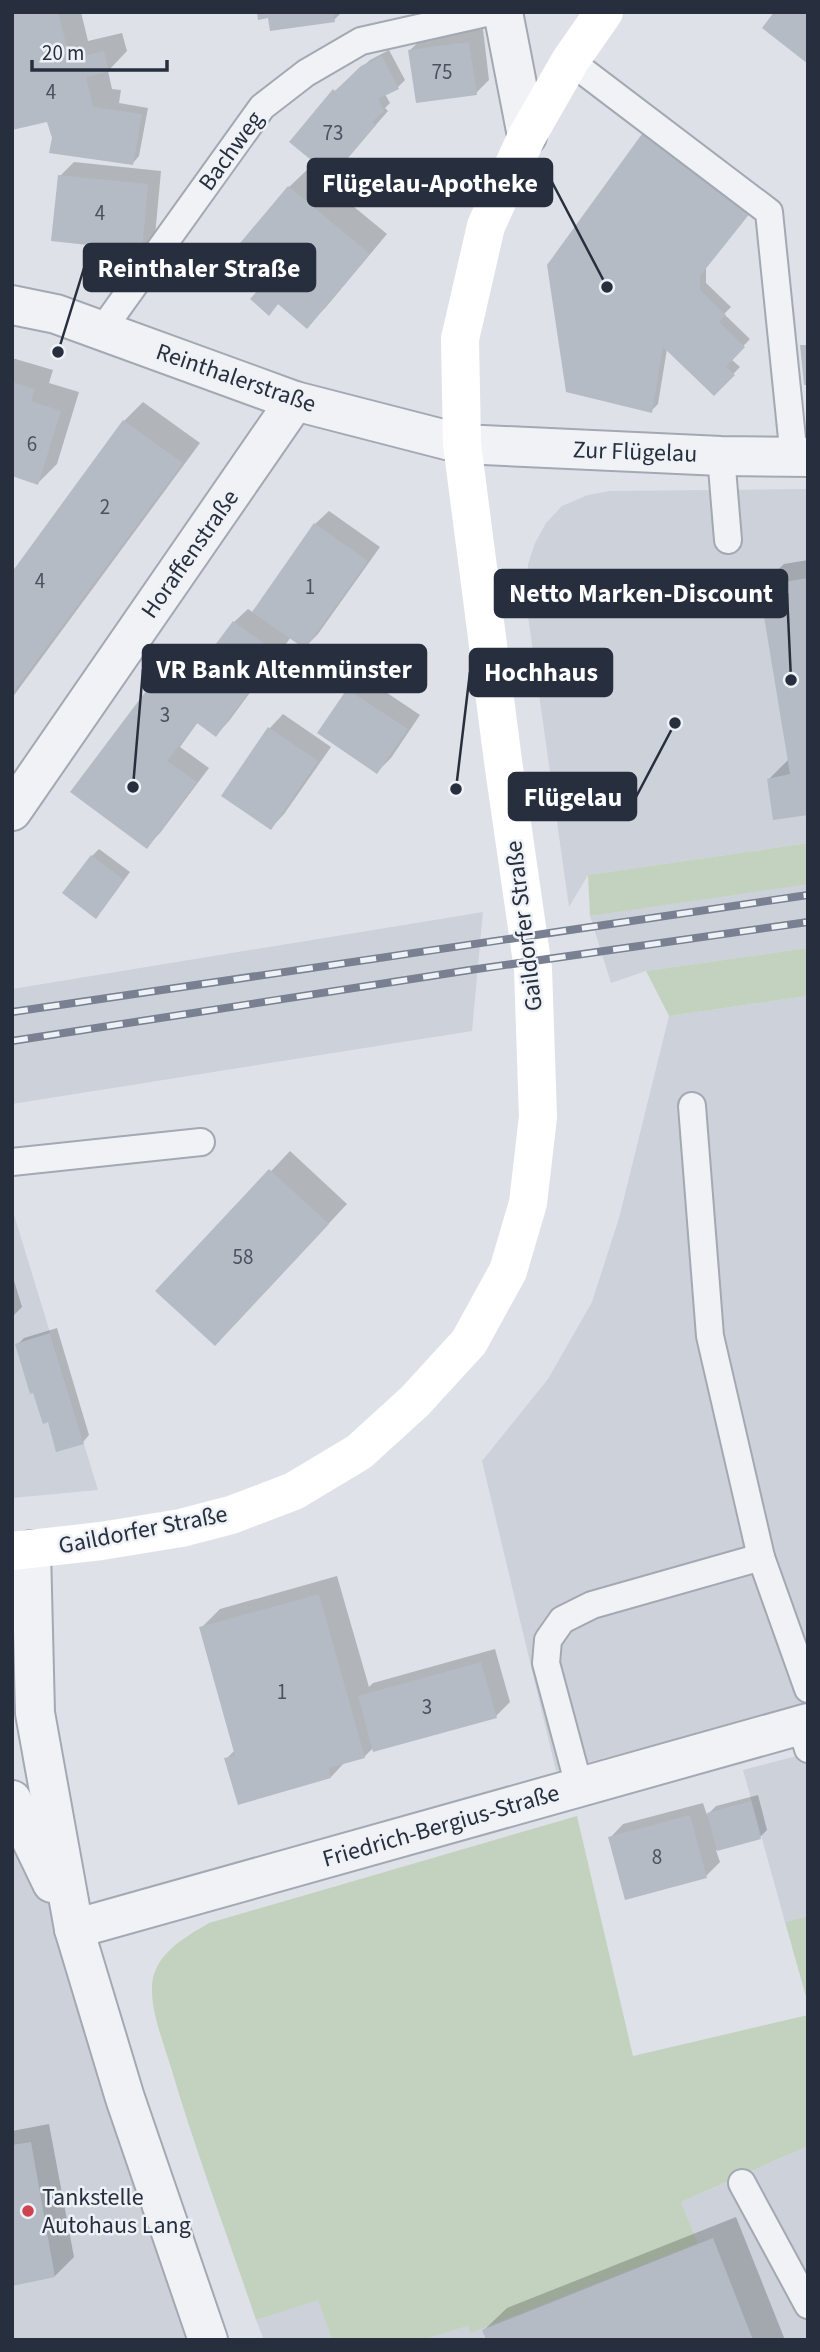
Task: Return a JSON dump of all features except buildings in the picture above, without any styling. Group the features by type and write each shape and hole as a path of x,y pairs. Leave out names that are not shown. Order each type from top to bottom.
{"main road":[{"name":"Gaildorfer Straße","path":"22,1551 181,1528 231,1515 294,1491 359,1452 415,1401 470,1342 508,1271 528,1203 538,1117 533,969 462,444 460,340 486,226 527,136 570,61 604,12"}],"street":[{"path":"503,12 527,136"},
{"name":"Reinthalerstraße","path":"12,305 56,314 295,401 462,444"},
{"name":"Horaffenstraße","path":"12,811 295,401"},
{"name":"Zur Flügelau","path":"462,444 801,457"},
{"path":"22,1551 35,1713 74,1929 125,2098 208,2340"},
{"name":"Friedrich-Bergius-Straße","path":"74,1929 806,1722"},
{"path":"12,1800 74,1929"}],"lane":[{"name":"Bachweg","path":"102,330 262,107 306,73 361,41 489,12"},
{"path":"570,61 769,212 801,457"},
{"path":"721,456 727,540"},
{"path":"692,1106 710,1336 761,1557 806,1722"},
{"path":"12,1162 201,1142"},
{"path":"579,1786 546,1663 548,1640 562,1620 592,1605 761,1557"},
{"path":"742,2183 808,2305"}],"shaded area":[{"path":"808,489 808,843 588,875 569,907 526,602 528,564 546,523 562,506 588,495 610,491"},
{"path":"808,883 808,948 646,971 611,983 590,916"},
{"path":"483,912 472,1031 12,1104 12,989"},
{"path":"808,996 808,1703 556,1771 482,1461 548,1379 592,1302 619,1218 669,1016"},
{"path":"12,1208 98,1490 12,1498"},
{"path":"808,1753 808,1916 785,1922 743,1770"},
{"path":"12,1800 74,1929 208,2340 12,2340"},
{"path":"808,2146 808,2340 422,2340 468,2326 470,2332 698,2243 681,2202"},
{"path":"318,2299 332,2340 264,2340 256,2320"}],"green space":[{"path":"808,843 808,884 590,916 588,875"},
{"path":"808,948 808,996 669,1016 646,971"},
{"path":"577,1816 633,2056 808,2015 808,2146 681,2202 698,2243 470,2333 468,2326 422,2340 332,2340 318,2300 256,2320 159,2030 152,1998 153,1976 158,1966 172,1948 209,1923"},
{"path":"808,1916 808,2004 785,1922"}],"railway":[{"path":"12,1012 808,895"},
{"path":"12,1041 470,970 808,922"}],"place":[{"name":"Flügelau-Apotheke","path":"607,287"},
{"name":"Reinthaler Straße","path":"58,352"},
{"name":"Netto Marken-Discount","path":"791,680"},
{"name":"Flügelau","path":"675,723"},
{"name":"VR Bank Altenmünster","path":"133,787"},
{"name":"Hochhaus","path":"456,789"},
{"name":"Tankstelle Autohaus Lang","path":"28,2211"}]}
